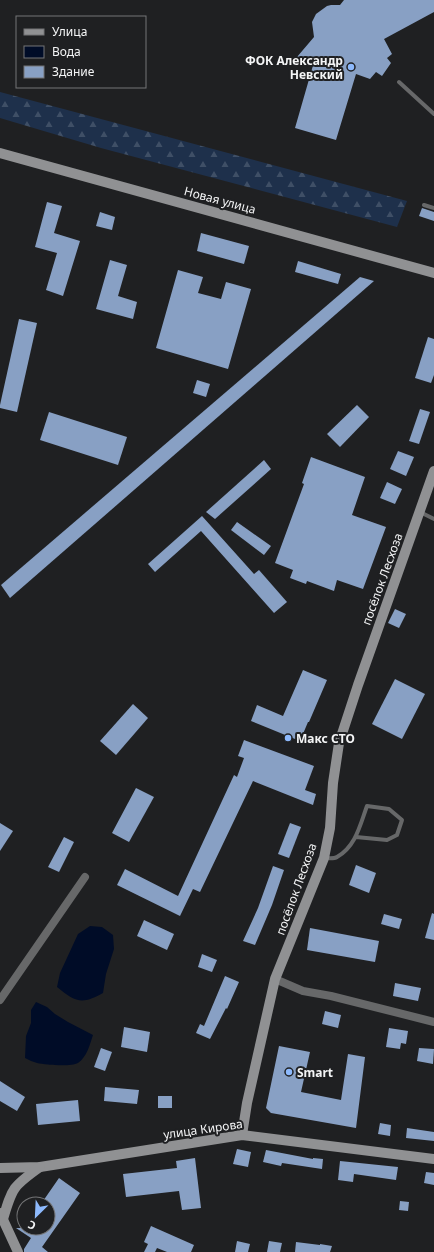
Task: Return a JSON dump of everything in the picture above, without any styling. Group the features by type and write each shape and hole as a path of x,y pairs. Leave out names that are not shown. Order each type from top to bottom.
{"street":[{"name":"Новая улица","path":"0,153 434,273"},
{"name":"посёлок Лесхоза","path":"242,1135 247,1103 275,979 324,858 330,828 339,743 434,471"},
{"path":"0,1000 85,877"},
{"path":"275,979 303,991 331,996 434,1022"},
{"name":"улица Кирова","path":"0,1168 40,1168 242,1135 434,1159"},
{"path":"18,1252 2,1216 10,1195 19,1182 40,1168"}],"lane":[{"path":"399,82 434,114"},
{"path":"424,205 434,208"},
{"path":"420,512 434,519"},
{"path":"324,858 336,858 355,841 356,837 367,806 389,809 402,820 397,835 387,840 356,837"}],"green space":[{"path":"0,92 407,201 397,227 101,148 0,118"}],"water":[{"path":"90,926 102,927 113,935 114,949 106,974 103,993 96,997 79,1000 74,999 57,987 60,973 78,934"},
{"path":"36,1002 47,1007 68,1022 93,1035 86,1054 78,1063 64,1065 46,1064 36,1063 25,1058 26,1036 31,1023 31,1010"}],"building":[{"name":"ФОК Александр Невский","path":"344,0 434,0 434,12 384,39 392,54 387,58 391,63 382,76 376,72 370,79 356,74 336,140 295,128 314,62 297,57 314,37 312,22 316,14 327,6 340,5"},
{"path":"47,202 62,206 54,233 80,241 63,296 46,290 57,253 35,247"},
{"path":"422,208 434,212 434,221 419,216"},
{"path":"100,212 115,217 112,230 96,226"},
{"path":"201,233 249,246 244,264 197,251"},
{"path":"110,260 127,265 118,296 137,302 133,319 96,309"},
{"path":"298,261 341,274 338,284 295,272"},
{"path":"178,270 203,277 198,293 221,299 226,282 251,289 228,369 156,348"},
{"path":"360,277 374,281 10,598 1,585"},
{"path":"19,319 37,323 17,412 0,408 0,405"},
{"path":"428,337 434,339 434,375 431,383 415,378"},
{"path":"197,380 210,384 206,397 193,393"},
{"path":"357,405 369,417 340,447 327,434"},
{"path":"420,409 430,412 419,444 409,441"},
{"path":"49,412 127,437 118,465 40,440"},
{"path":"398,451 414,457 406,476 390,469"},
{"path":"311,457 365,477 352,515 386,527 363,589 337,580 334,591 307,581 306,584 290,578 293,570 275,563 304,484 302,483"},
{"path":"264,460 271,469 215,519 206,512"},
{"path":"387,482 402,489 395,504 380,498"},
{"path":"202,516 254,574 259,570 287,602 274,613 201,531 155,572 148,564"},
{"path":"237,522 271,546 264,555 231,530"},
{"path":"395,609 406,614 399,628 388,623"},
{"path":"303,670 327,680 300,741 251,721 257,705 283,716"},
{"path":"395,679 425,694 402,739 372,724"},
{"path":"133,704 148,718 116,755 100,741"},
{"path":"244,740 314,766 305,790 316,794 313,805 253,781 200,892 193,889 180,916 117,885 125,869 178,896 234,775 237,777 244,758 238,756"},
{"path":"136,788 154,797 129,842 112,833"},
{"path":"0,823 13,831 0,851"},
{"path":"290,823 301,827 289,858 278,854"},
{"path":"64,837 74,842 59,872 48,867"},
{"path":"356,865 376,873 369,893 349,885"},
{"path":"273,866 284,870 272,905 255,945 243,941 258,908"},
{"path":"432,913 434,914 434,940 425,938"},
{"path":"384,914 402,919 399,929 381,924"},
{"path":"144,920 174,934 167,950 137,936"},
{"path":"310,928 379,941 375,962 307,950"},
{"path":"202,954 217,960 212,972 198,967"},
{"path":"225,976 239,982 227,1009 226,1008 210,1039 196,1033 200,1024 204,1026"},
{"path":"395,983 421,988 418,1001 393,996"},
{"path":"325,1011 341,1015 338,1028 322,1024"},
{"path":"124,1027 150,1032 147,1052 121,1047"},
{"path":"389,1028 408,1031 406,1044 401,1043 400,1049 386,1047"},
{"name":"Smart","path":"279,1046 310,1052 301,1092 341,1100 348,1054 365,1057 356,1128 271,1113 266,1108"},
{"path":"101,1048 112,1052 105,1071 94,1067"},
{"path":"419,1048 434,1049 433,1064 417,1061"},
{"path":"0,1081 25,1097 17,1111 0,1101"},
{"path":"105,1087 139,1090 137,1104 104,1101"},
{"path":"158,1096 172,1096 172,1108 158,1108"},
{"path":"78,1100 80,1121 38,1125 36,1104"},
{"path":"380,1123 391,1125 390,1136 378,1134"},
{"path":"407,1128 434,1132 434,1141 406,1138"},
{"path":"237,1149 251,1152 248,1167 233,1164"},
{"path":"266,1150 313,1159 323,1159 322,1169 282,1163 281,1166 263,1162"},
{"path":"195,1158 201,1208 182,1210 179,1191 126,1197 123,1174 177,1168 176,1161"},
{"path":"340,1161 398,1167 396,1180 354,1174 353,1182 338,1180"},
{"path":"426,1172 434,1173 434,1185 424,1183"},
{"path":"59,1178 80,1193 56,1227 56,1196 47,1196"},
{"path":"400,1201 409,1202 408,1211 399,1210"},
{"path":"151,1226 194,1245 191,1252 167,1252 157,1248 155,1252 144,1252 148,1244 144,1242"},
{"path":"28,1236 50,1236 42,1247 48,1252 24,1252 24,1249 31,1238"},
{"path":"237,1241 250,1244 248,1252 235,1252"},
{"path":"269,1241 282,1243 280,1252 267,1252"},
{"path":"296,1242 332,1246 330,1252 295,1252"}],"place":[{"name":"ФОК Александр Невский","path":"351,67"},
{"name":"Макс СТО","path":"288,738"},
{"name":"Smart","path":"289,1072"}]}
